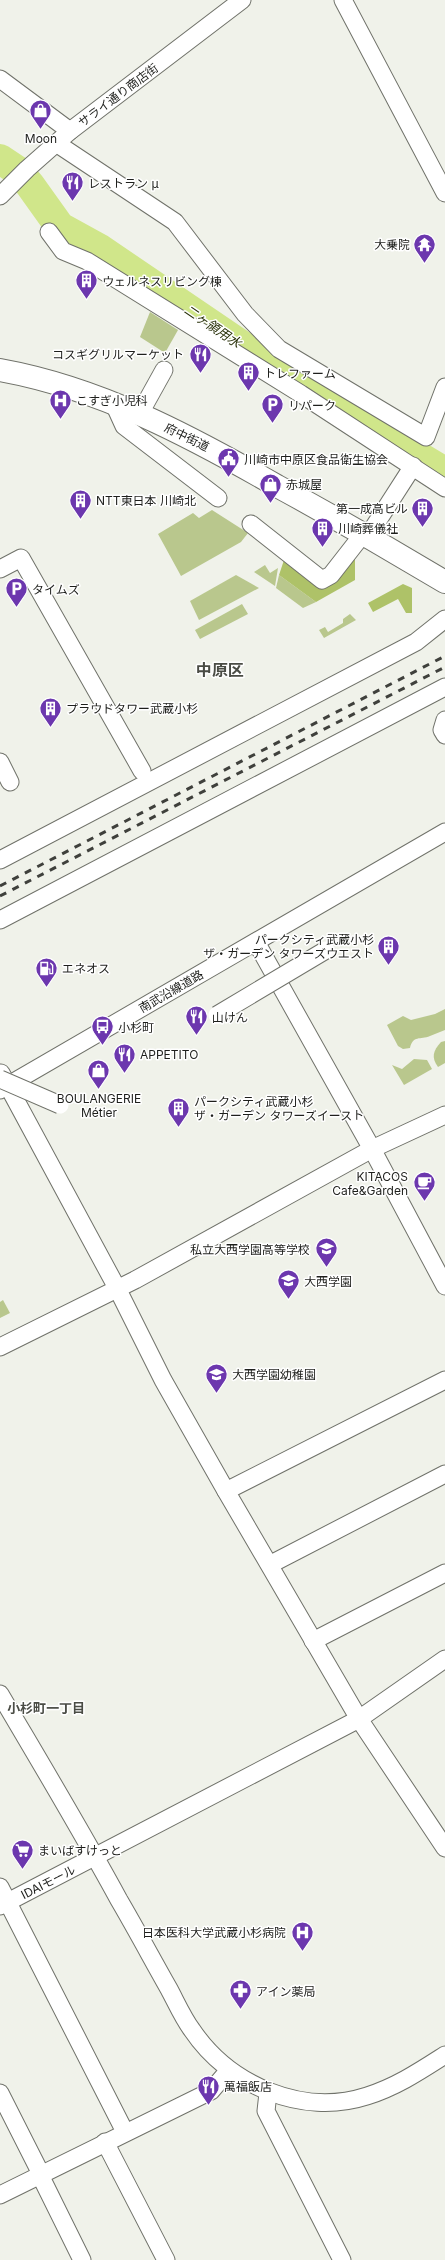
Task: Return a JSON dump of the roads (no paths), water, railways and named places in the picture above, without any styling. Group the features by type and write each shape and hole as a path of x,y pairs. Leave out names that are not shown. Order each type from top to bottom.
{"highway":[{"name":"府中街道","path":"0,370 51,381 114,404 209,447 366,535 445,582"}],"street":[{"name":"サライ通り商店街","path":"0,196 70,131 242,0"},
{"path":"343,0 445,194"},
{"path":"0,79 70,131"},
{"path":"56,143 175,222 245,314 279,349 426,437 445,387"},
{"path":"49,232 63,250 100,268 413,466 445,488"},
{"path":"139,414 164,370"},
{"path":"114,404 124,426 218,498"},
{"path":"251,524 322,580 331,575 366,535 413,466"},
{"path":"0,569 22,558 142,771"},
{"path":"0,860 416,642 445,619"},
{"path":"0,920 445,687"},
{"path":"0,762 10,782"},
{"name":"南武沿線道路","path":"2,1082 256,942 445,832"},
{"path":"256,942 372,1149 445,1286"},
{"path":"217,1016 326,950"},
{"path":"2,1082 50,1097"},
{"path":"2,1082 117,1288 163,1380 226,1491 271,1564 313,1641 360,1719 445,1848"},
{"path":"0,1347 117,1288 372,1149 445,1115"},
{"path":"226,1491 445,1380"},
{"path":"271,1564 445,1474"},
{"path":"313,1641 445,1573"},
{"name":"IDAIモール","path":"4,1904 360,1719 445,1659"},
{"path":"0,1694 96,1857 191,2030 229,2070 268,2093 288,2098 322,2102 365,2097 406,2080 445,2055"},
{"path":"0,1887 4,1904 125,2132"},
{"path":"0,2195 210,2091 229,2070"},
{"path":"0,2093 82,2260"},
{"path":"268,2093 266,2111 338,2259"},
{"path":"105,2142 166,2260"}],"waterway":[{"name":"二ヶ領用水","path":"0,159 18,171 60,227 100,249 305,388 445,472"}],"railway":[{"path":"0,886 445,656"},
{"path":"0,896 445,667"}],"place":[{"name":"Moon","path":"41,130"},
{"name":"レストラン μ","path":"73,202"},
{"name":"大乗院","path":"425,264"},
{"name":"ウェルネスリビング棟","path":"87,300"},
{"name":"コスギグリルマーケット","path":"200,374"},
{"name":"トレファーム","path":"249,392"},
{"name":"こすぎ小児科","path":"61,420"},
{"name":"リパーク","path":"273,424"},
{"name":"川崎市中原区食品衛生協会","path":"229,478"},
{"name":"赤城屋","path":"270,504"},
{"name":"NTT東日本 川崎北","path":"80,520"},
{"name":"第一成高ビル","path":"423,528"},
{"name":"川崎葬儀社","path":"322,548"},
{"name":"タイムズ","path":"17,608"},
{"name":"プラウドタワー武蔵小杉","path":"51,728"},
{"name":"パークシティ武蔵小杉 ザ・ガーデン タワーズウエスト","path":"389,966"},
{"name":"エネオス","path":"46,988"},
{"name":"山けん","path":"196,1036"},
{"name":"小杉町","path":"103,1046"},
{"name":"APPETITO","path":"125,1074"},
{"name":"BOULANGERIE Métier","path":"99,1090"},
{"name":"パークシティ武蔵小杉 ザ・ガーデン タワーズイースト","path":"178,1128"},
{"name":"KITACOS Cafe&Garden","path":"424,1202"},
{"name":"私立大西学園高等学校","path":"326,1268"},
{"name":"大西学園","path":"289,1300"},
{"name":"大西学園幼稚園","path":"216,1394"},
{"name":"まいばすけっと","path":"23,1870"},
{"name":"日本医科大学武蔵小杉病院","path":"302,1952"},
{"name":"アイン薬局","path":"240,2010"},
{"name":"萬福飯店","path":"208,2106"}],"district":[{"name":"中原区","path":"220,670"},
{"name":"小杉町一丁目","path":"46,1708"}]}
